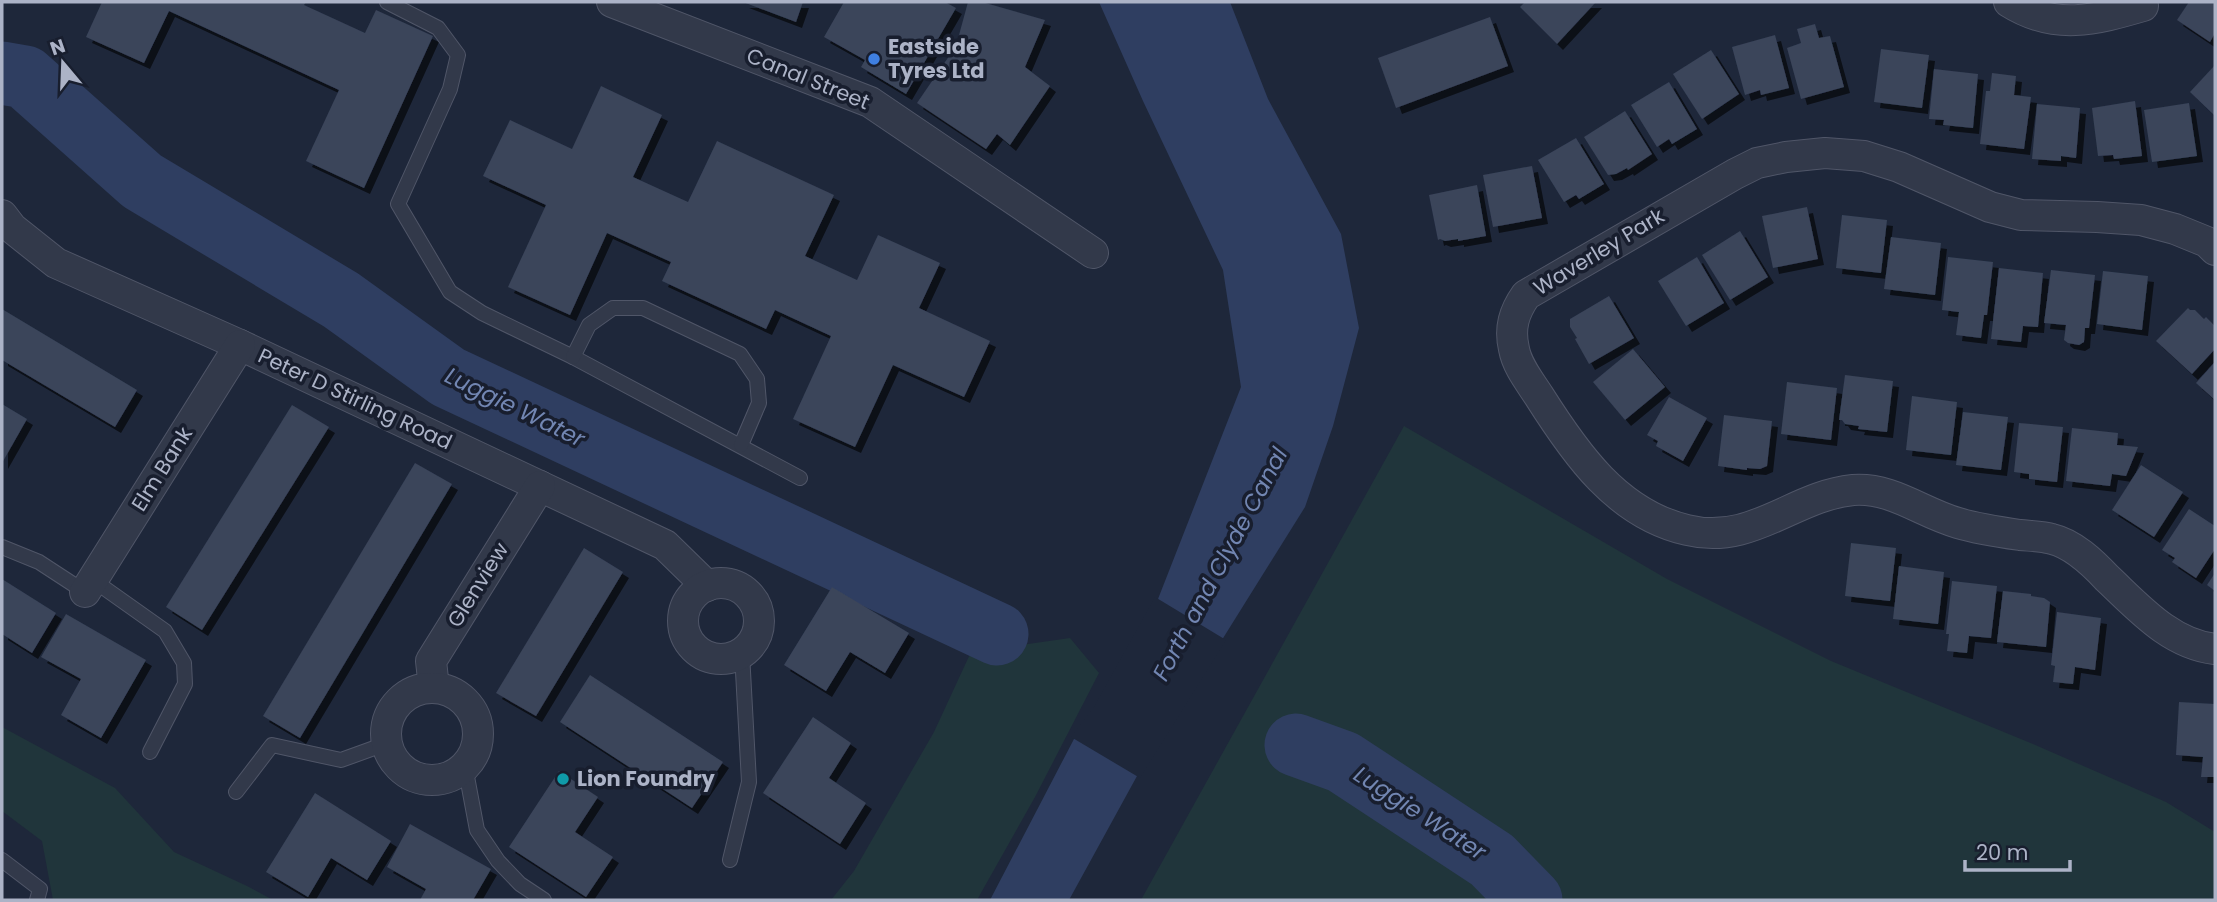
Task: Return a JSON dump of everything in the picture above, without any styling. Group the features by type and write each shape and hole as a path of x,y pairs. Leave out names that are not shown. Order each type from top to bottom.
{"street":[{"name":"Canal Street","path":"612,2 870,102 1093,253"},
{"path":"2020,5 2042,17 2071,22 2109,16 2143,6"},
{"name":"Waverley Park","path":"2213,241 2141,220 2097,216 2021,215 1990,207 1899,167 1864,156 1825,153 1786,157 1757,163 1712,185 1526,295 1517,308 1512,325 1514,351 1523,370 1581,458 1603,482 1627,502 1660,521 1704,534 1723,534 1763,523 1817,498 1838,492 1883,491 1958,523 2053,539 2075,550 2092,563 2134,604 2166,630 2186,642 2215,649"},
{"name":"Peter D Stirling Road","path":"2,215 12,228 56,263 240,345 665,545 707,586"},
{"name":"Elm Bank","path":"89,586 240,345"},
{"name":"Glenview","path":"434,688 431,661 540,486"},
{"path":"719,583 743,590 751,599 757,609 757,634 751,645 742,653 730,659 705,656 687,639 683,614 696,593 719,583"},
{"path":"434,688 449,691 461,698 471,709 477,724 474,753 465,766 453,775 439,780 423,779 409,774 397,764 386,736 394,708 405,696 418,690 434,688"}],"lane":[{"path":"387,2 438,28 458,55 450,89 398,204 450,292 482,313 573,357 800,478"},
{"path":"573,357 589,325 613,308 643,308 740,354 757,379 759,403 741,445"},
{"path":"2,547 89,586 165,631 184,663 185,684 150,752"},
{"path":"730,860 749,782 742,653"},
{"path":"236,792 272,745 341,760 388,743"},
{"path":"465,766 477,830 498,861 520,884 544,900"},
{"path":"2,860 40,889 37,900"}],"green space":[{"path":"1404,426 1667,579 1831,661 2166,802 2215,832 2215,900 1141,900"},
{"path":"1070,638 1099,673 1035,797 977,900 831,900 854,871 934,732 971,652"},
{"path":"2,727 115,788 174,852 273,900 53,900 42,841 2,811"}],"water":[{"name":"Forth and Clyde Canal","path":"1099,2 1230,2 1268,99 1341,234 1359,328 1333,426 1305,507 1137,776 1069,900 990,900 1074,739 1097,709 1158,599 1241,387 1223,270"}],"pier":[{"path":"1155,597 1226,640 1140,778 1071,737 1094,707"}],"building":[{"path":"102,2 306,2 304,5 365,33 376,10 433,36 364,188 306,161 339,90 169,11 144,63 86,37"},
{"path":"743,2 803,2 796,22"},
{"path":"844,2 945,2 956,8 906,94 861,67 865,60 824,37"},
{"path":"968,2 982,2 1045,20 1025,67 1050,86 1010,145 997,134 986,149 917,103 956,46"},
{"path":"1525,2 1596,2 1557,44 1520,7"},
{"path":"2189,2 2215,2 2215,33 2210,42 2177,20"},
{"path":"1490,17 1508,66 1396,108 1378,58"},
{"path":"1815,24 1819,38 1830,36 1844,87 1801,99 1787,48 1801,43 1797,29"},
{"path":"1775,35 1789,88 1761,95 1760,90 1745,95 1732,47"},
{"path":"1881,49 1929,55 1922,108 1874,102"},
{"path":"1711,50 1739,94 1702,119 1673,74"},
{"path":"2215,65 2215,116 2190,92"},
{"path":"1934,69 1978,74 1973,128 1943,125 1944,120 1929,119"},
{"path":"1992,73 2016,76 2014,95 2031,97 2024,149 1980,144 1986,91 1990,91"},
{"path":"1669,82 1697,129 1672,144 1669,139 1657,147 1631,105"},
{"path":"601,86 662,115 633,177 688,202 717,141 834,195 805,256 857,280 878,235 940,263 919,308 990,341 964,397 893,365 855,447 793,419 831,336 775,310 766,329 662,281 671,262 607,233 570,315 508,287 546,205 483,176 510,120 572,149"},
{"path":"2135,101 2142,156 2114,159 2113,155 2098,156 2092,108"},
{"path":"2189,103 2197,156 2152,162 2144,110"},
{"path":"2037,104 2080,108 2076,158 2061,156 2061,161 2032,159"},
{"path":"1625,111 1652,154 1628,170 1627,168 1608,175 1584,137"},
{"path":"1576,138 1604,184 1579,199 1576,195 1564,202 1538,160"},
{"path":"1532,166 1542,218 1493,227 1483,175"},
{"path":"1477,185 1486,236 1458,241 1438,240 1429,195"},
{"path":"1807,207 1818,259 1773,268 1762,216"},
{"path":"1842,215 1887,220 1881,273 1836,268"},
{"path":"1740,231 1768,277 1730,300 1702,255"},
{"path":"1891,237 1941,243 1935,295 1884,289"},
{"path":"1697,257 1724,303 1686,326 1658,281"},
{"path":"1948,257 1993,262 1987,315 1984,315 1981,338 1956,335 1959,312 1942,310"},
{"path":"1999,268 2043,273 2038,327 2023,326 2021,342 1991,339"},
{"path":"2051,270 2095,275 2089,328 2085,328 2084,342 2079,345 2064,340 2066,325 2044,323"},
{"path":"2103,271 2148,276 2142,330 2097,324"},
{"path":"1609,296 1634,338 1589,364 1575,339 1577,338 1570,327 1570,319"},
{"path":"2188,308 2195,310 2204,319 2206,317 2215,326 2215,349 2192,374 2156,341"},
{"path":"2,309 137,390 115,427 2,360"},
{"path":"1633,349 1665,387 1625,420 1593,382"},
{"path":"2215,362 2215,400 2196,383"},
{"path":"1845,375 1893,381 1887,432 1858,429 1859,426 1845,424 1839,420"},
{"path":"1787,382 1837,388 1831,440 1781,434"},
{"path":"1912,396 1957,402 1951,455 1906,450"},
{"path":"1669,397 1707,418 1683,461 1656,446 1658,441 1647,435"},
{"path":"2,404 27,419 2,463"},
{"path":"292,405 329,427 202,630 166,607"},
{"path":"1963,412 2008,417 2001,470 1956,465"},
{"path":"1724,415 1772,421 1767,466 1747,470 1718,466"},
{"path":"2019,423 2063,427 2057,482 2029,479 2029,474 2014,472"},
{"path":"2072,428 2118,433 2117,445 2138,447 2126,476 2112,474 2110,486 2066,481"},
{"path":"415,463 452,484 300,738 263,716"},
{"path":"2141,465 2183,492 2154,537 2112,510"},
{"path":"2189,509 2215,526 2215,549 2196,578 2172,562 2175,558 2162,550"},
{"path":"1851,543 1896,548 1890,601 1845,596"},
{"path":"584,548 623,572 536,716 496,693"},
{"path":"1899,566 1944,572 1938,624 1893,619"},
{"path":"2215,573 2215,591 2207,585"},
{"path":"2,579 56,613 32,653 2,634"},
{"path":"1952,581 1997,586 1991,638 1969,636 1967,653 1947,651 1949,634 1946,634"},
{"path":"832,587 909,633 885,673 850,652 826,691 784,665"},
{"path":"2003,591 2031,594 2050,602 2046,647 1997,642"},
{"path":"2057,612 2101,618 2095,670 2075,667 2073,684 2053,682 2055,666 2051,665"},
{"path":"66,614 146,660 101,738 61,715 81,679 41,657"},
{"path":"590,675 723,762 692,808 560,722"},
{"path":"2179,702 2215,704 2215,777 2201,777 2203,757 2176,755"},
{"path":"813,717 851,743 829,778 866,803 840,844 763,793"},
{"path":"559,771 598,797 575,832 613,857 586,897 509,847"},
{"path":"315,793 391,841 367,880 331,858 308,897 266,872"},
{"path":"410,824 491,869 473,900 420,900 426,889 387,867"}],"waterway":[{"name":"Luggie Water","path":"2,73 25,77 142,181 341,300 448,377 997,634"},
{"name":"Luggie Water","path":"1296,745 1343,762 1492,860 1531,900"}],"place":[{"name":"Eastside Tyres Ltd","path":"874,59"},
{"name":"Lion Foundry","path":"563,779"}]}
